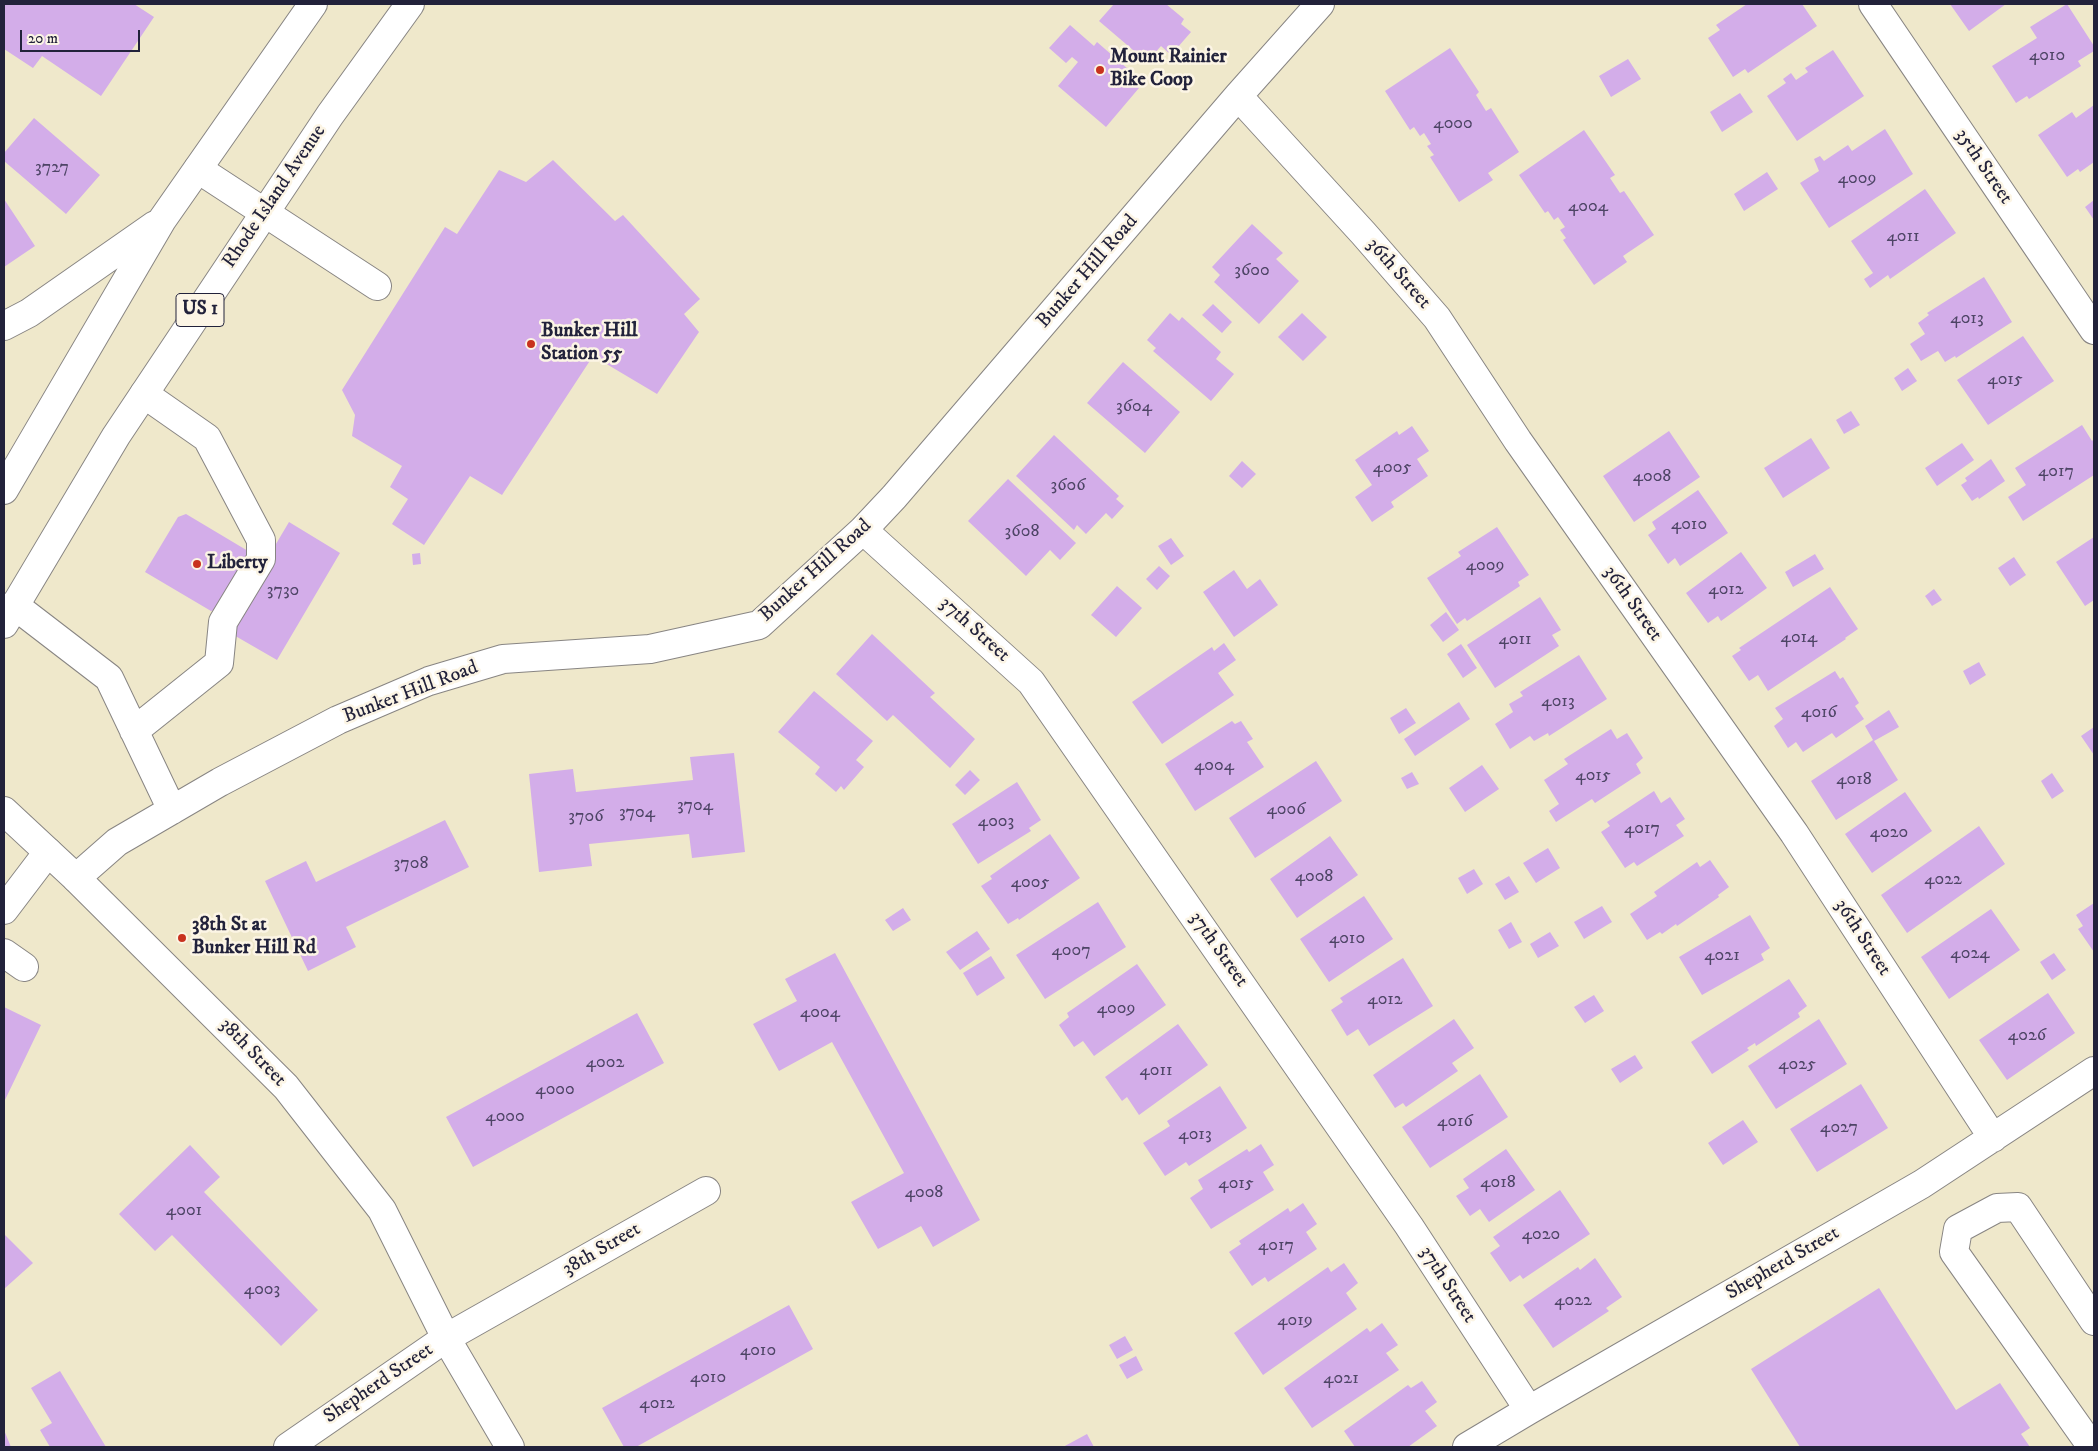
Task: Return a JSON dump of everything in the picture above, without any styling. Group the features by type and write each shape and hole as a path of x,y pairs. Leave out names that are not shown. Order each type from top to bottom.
{"street":[{"path":"4,490 162,220 313,4"},
{"name":"Rhode Island Avenue","path":"9,615 116,436 330,115 410,4"},
{"name":"Bunker Hill Road","path":"76,878 117,842 220,782 338,720 428,681 502,659 650,649 759,625 863,530 913,476 1238,96 1320,4"},
{"name":"35th Street","path":"1873,4 2094,330"},
{"name":"36th Street","path":"1238,96 1364,234 1436,318 1513,433 1794,833 1993,1138"},
{"path":"198,169 377,286"},
{"path":"4,326 29,312 162,220"},
{"path":"134,731 219,663 223,622 261,559 261,540 207,438 144,394"},
{"name":"37th Street","path":"863,530 1031,682 1403,1218 1529,1410"},
{"path":"9,615 109,678 172,810"},
{"name":"38th Street","path":"4,811 76,878 286,1087 382,1210 446,1338 510,1447"},
{"path":"4,910 48,852"},
{"name":"Shepherd Street","path":"1467,1447 1922,1184 2094,1071"},
{"name":"38th Street","path":"446,1338 706,1191"},
{"path":"2092,1447 1954,1252 1958,1229 1997,1208 2018,1207 2094,1320"},
{"name":"Shepherd Street","path":"288,1447 446,1338"}],"building":[{"path":"4,4 134,4 154,17 101,96 42,56 33,68 4,49"},
{"path":"1114,4 1166,4 1184,19 1181,24 1191,32 1171,55 1161,46 1147,62 1099,21"},
{"path":"1747,4 1802,4 1817,26 1748,73 1745,69 1733,77 1708,38 1720,30 1716,25"},
{"path":"1950,4 2006,4 1969,31"},
{"path":"2067,4 2094,46 2094,51 2078,61 2081,66 2029,99 2027,96 2016,103 1992,66 2037,38 2030,27"},
{"name":"Mount Rainier Bike Coop","path":"1070,25 1094,46 1097,42 1136,76 1131,82 1139,88 1106,127 1058,86 1078,62 1072,57 1066,63 1049,48"},
{"path":"1450,48 1479,92 1476,95 1486,111 1491,108 1519,152 1488,173 1493,180 1459,202 1430,157 1434,155 1427,146 1431,144 1424,133 1420,136 1414,127 1410,130 1385,91"},
{"path":"1833,50 1864,96 1797,141 1767,96 1786,83 1783,79 1791,73 1796,80 1808,72 1805,68"},
{"path":"1628,59 1641,79 1611,97 1599,76"},
{"path":"1740,93 1753,112 1722,132 1710,112"},
{"path":"2094,105 2094,162 2080,172 2078,169 2067,177 2038,135 2072,112 2076,118"},
{"path":"34,118 100,175 66,214 4,161 4,153"},
{"path":"1885,129 1913,174 1829,228 1800,183 1819,171 1814,159 1820,156 1824,161 1848,145 1852,151"},
{"path":"1584,130 1615,175 1610,178 1620,193 1624,191 1654,235 1623,256 1627,262 1594,285 1563,240 1566,238 1560,230 1565,227 1558,217 1554,220 1548,211 1545,213 1519,175"},
{"name":"Bunker Hill Station 55","path":"553,160 615,221 623,215 700,299 684,314 699,332 657,394 593,356 502,495 470,476 424,545 392,524 408,499 390,487 402,466 352,436 355,415 342,390 445,227 457,234 499,170 526,182"},
{"path":"1767,172 1778,189 1744,211 1734,194"},
{"path":"1925,189 1956,233 1890,279 1888,275 1870,288 1864,279 1873,273 1851,241"},
{"path":"4,199 35,246 4,267"},
{"path":"2094,200 2094,220 2085,207"},
{"path":"1252,224 1283,253 1276,259 1299,281 1259,324 1214,282 1220,275 1212,267"},
{"path":"1984,277 2012,322 1956,358 1955,356 1945,362 1938,351 1921,361 1910,344 1925,334 1918,323 1929,315 1927,313"},
{"path":"1213,304 1232,322 1222,333 1202,315"},
{"path":"1170,313 1179,321 1182,317 1221,352 1216,359 1234,374 1211,401 1153,351 1156,348 1147,340"},
{"path":"1302,313 1327,337 1303,361 1278,337"},
{"path":"2023,336 2054,381 1988,425 1957,380"},
{"path":"1123,362 1180,412 1145,453 1087,403"},
{"path":"1908,368 1917,381 1902,391 1894,378"},
{"path":"1851,411 1860,425 1844,434 1836,420"},
{"path":"2082,425 2092,441 2094,439 2094,475 2023,521 2008,497 2026,485 2015,468"},
{"path":"1412,426 1429,451 1417,459 1428,476 1391,502 1394,507 1372,522 1355,497 1372,485 1355,460 1397,431 1399,435"},
{"path":"1669,431 1700,477 1634,522 1603,476"},
{"path":"1054,435 1119,496 1116,499 1124,506 1112,519 1106,513 1086,534 1077,525 1074,530 1016,476"},
{"path":"1811,438 1830,468 1783,498 1764,468"},
{"path":"1962,443 1974,460 1937,486 1925,468"},
{"path":"1991,459 2005,481 1979,499 1978,497 1972,501 1961,485 1967,481 1965,478"},
{"path":"1242,461 1256,474 1242,488 1229,476"},
{"path":"1008,479 1076,543 1060,560 1050,550 1026,576 968,521"},
{"path":"1698,490 1728,533 1680,566 1675,558 1668,564 1648,535 1656,529 1652,522"},
{"name":"Liberty","path":"186,514 248,551 248,556 218,609 211,611 145,572 178,517"},
{"path":"289,522 340,553 277,660 225,630"},
{"path":"1497,527 1529,575 1518,582 1520,586 1467,621 1465,618 1457,624 1427,578 1461,556 1458,552"},
{"path":"2094,537 2094,600 2085,606 2056,562"},
{"path":"1171,538 1184,556 1171,565 1158,546"},
{"path":"1741,552 1767,588 1721,621 1718,616 1708,623 1686,593"},
{"path":"420,553 421,564 413,565 412,554"},
{"path":"1815,554 1824,569 1793,587 1785,572"},
{"path":"2014,557 2026,575 2010,586 1998,568"},
{"path":"1159,566 1170,576 1157,590 1146,579"},
{"path":"1234,570 1247,589 1260,579 1278,605 1234,637 1203,592"},
{"path":"1117,586 1142,608 1116,637 1091,615"},
{"path":"1830,587 1858,629 1768,691 1758,675 1749,681 1732,656 1741,650 1739,648"},
{"path":"1934,589 1942,600 1932,606 1925,596"},
{"path":"1540,597 1561,630 1552,635 1559,646 1495,688 1467,645"},
{"path":"1446,612 1459,630 1443,642 1430,625"},
{"path":"872,634 935,693 930,697 975,739 950,768 893,715 887,721 836,674"},
{"path":"1224,643 1236,660 1218,673 1234,695 1162,744 1132,702 1212,647 1214,651"},
{"path":"1461,644 1477,668 1463,678 1447,654"},
{"path":"1579,655 1607,699 1549,736 1548,733 1534,741 1530,736 1510,749 1495,724 1513,712 1509,704 1523,696 1520,692"},
{"path":"1979,662 1986,675 1970,685 1963,671"},
{"path":"1835,671 1840,679 1843,677 1859,703 1855,706 1864,719 1836,738 1832,733 1803,752 1796,742 1788,748 1774,726 1783,719 1775,708"},
{"path":"814,691 873,741 856,760 864,767 844,790 841,786 836,792 815,774 820,767 778,732"},
{"path":"1459,702 1470,719 1415,756 1404,739"},
{"path":"1406,708 1416,723 1399,734 1390,718"},
{"path":"1889,710 1899,727 1874,741 1898,780 1836,820 1811,781 1873,740 1865,726"},
{"path":"1232,721 1235,724 1241,721 1253,739 1247,742 1264,767 1195,811 1165,764"},
{"path":"2094,727 2094,755 2081,736"},
{"path":"1611,729 1617,739 1627,733 1643,758 1636,764 1641,773 1595,803 1592,799 1556,822 1549,811 1559,804 1544,780 1568,764 1564,759"},
{"path":"734,753 745,852 692,858 689,834 589,844 592,866 539,872 529,774 573,769 576,792 693,780 690,757"},
{"path":"1316,761 1342,801 1255,858 1229,818"},
{"path":"1482,765 1499,789 1465,812 1449,788"},
{"path":"970,770 980,780 965,795 955,785"},
{"path":"1412,772 1419,784 1407,789 1401,778"},
{"path":"2052,773 2064,791 2052,799 2041,781"},
{"path":"1017,782 1041,820 1029,828 1031,831 978,864 952,824"},
{"path":"1654,791 1661,803 1670,797 1685,819 1676,825 1684,836 1637,866 1634,862 1625,868 1601,832 1610,826 1607,822"},
{"path":"1905,792 1932,831 1872,873 1845,834"},
{"path":"445,820 469,867 346,927 356,947 308,971 265,881 306,861 316,882"},
{"path":"1979,826 2005,864 1907,933 1881,895"},
{"path":"1050,834 1080,878 1019,920 1018,918 1008,924 981,886 992,879 990,876"},
{"path":"1330,836 1358,875 1297,918 1270,879"},
{"path":"1548,848 1560,868 1536,883 1523,863"},
{"path":"1710,860 1729,887 1718,895 1719,897 1677,926 1676,924 1662,934 1660,932 1647,940 1630,914 1657,896 1654,892 1697,862 1700,867"},
{"path":"1474,869 1483,884 1467,894 1458,878"},
{"path":"1509,876 1519,892 1505,900 1495,884"},
{"path":"1364,896 1393,939 1329,982 1300,939"},
{"path":"1098,902 1126,947 1045,999 1016,955"},
{"path":"2094,903 2094,952 2078,929 2083,926 2076,915"},
{"path":"1602,906 1612,922 1584,939 1574,922"},
{"path":"903,908 911,920 893,931 885,920"},
{"path":"1991,909 2020,950 1949,999 1921,957"},
{"path":"1750,915 1770,948 1761,954 1764,960 1702,995 1679,957"},
{"path":"1511,922 1522,942 1509,949 1498,930"},
{"path":"977,931 990,949 960,970 946,952"},
{"path":"1550,932 1559,946 1538,958 1530,944"},
{"path":"835,953 980,1220 933,1247 921,1226 878,1249 851,1202 904,1173 832,1042 779,1071 753,1024 797,1001 785,979"},
{"path":"2054,953 2066,970 2052,980 2040,962"},
{"path":"991,956 1005,978 977,996 963,973"},
{"path":"1403,958 1433,1006 1369,1046 1358,1029 1347,1036 1331,1010 1343,1002 1340,998"},
{"path":"1137,964 1166,1005 1094,1056 1083,1041 1074,1047 1059,1025 1069,1017 1067,1013"},
{"path":"1789,979 1807,1006 1798,1013 1800,1017 1756,1046 1755,1043 1747,1048 1749,1050 1712,1074 1691,1042"},
{"path":"2048,993 2075,1033 2007,1080 1979,1040"},
{"path":"1594,995 1604,1011 1585,1023 1574,1007"},
{"path":"4,1007 41,1025 4,1102"},
{"path":"637,1013 664,1063 473,1167 446,1117"},
{"path":"1454,1019 1474,1048 1452,1063 1458,1071 1406,1107 1403,1103 1395,1108 1373,1075"},
{"path":"1819,1019 1847,1064 1776,1109 1748,1066"},
{"path":"1178,1024 1208,1065 1139,1115 1127,1097 1122,1101 1105,1077"},
{"path":"1635,1055 1643,1068 1620,1083 1611,1069"},
{"path":"1480,1074 1508,1117 1430,1168 1402,1127"},
{"path":"1861,1084 1888,1128 1817,1172 1790,1129"},
{"path":"1220,1086 1247,1128 1189,1166 1186,1162 1165,1176 1143,1143 1170,1126 1167,1121"},
{"path":"1743,1120 1758,1142 1723,1165 1708,1143"},
{"path":"1261,1144 1274,1165 1263,1172 1274,1190 1211,1229 1190,1198 1203,1189 1198,1180 1247,1149 1249,1152"},
{"path":"190,1145 220,1177 204,1192 318,1310 281,1346 172,1235 155,1251 119,1214"},
{"path":"1506,1149 1535,1190 1489,1222 1480,1209 1470,1216 1456,1196 1469,1188 1463,1179"},
{"path":"1560,1190 1590,1234 1523,1279 1520,1275 1510,1282 1490,1253 1500,1246 1493,1237"},
{"path":"1303,1203 1317,1224 1306,1232 1317,1249 1268,1282 1265,1277 1252,1286 1229,1252 1241,1244 1239,1241 1288,1208 1290,1212"},
{"path":"4,1234 33,1263 4,1289"},
{"path":"1595,1258 1622,1297 1606,1308 1609,1311 1553,1348 1523,1305 1578,1267 1580,1270"},
{"path":"1344,1263 1358,1283 1346,1293 1357,1309 1263,1375 1234,1333 1328,1267 1331,1272"},
{"path":"1879,1288 1956,1410 2000,1383 2030,1428 2021,1434 2030,1447 1800,1447 1751,1369"},
{"path":"789,1305 813,1349 636,1447 624,1447 602,1408"},
{"path":"1382,1323 1398,1345 1386,1353 1399,1370 1312,1428 1284,1388 1367,1328 1370,1332"},
{"path":"1125,1336 1133,1350 1117,1359 1109,1345"},
{"path":"1136,1356 1143,1370 1127,1379 1119,1365"},
{"path":"60,1371 106,1447 50,1447 40,1430 52,1423 31,1388"},
{"path":"1422,1381 1437,1402 1425,1411 1437,1426 1408,1447 1355,1447 1344,1431 1408,1385 1411,1388"},
{"path":"4,1430 11,1447 4,1447"},
{"path":"1087,1434 1094,1447 1063,1447"}],"place":[{"name":"Mount Rainier Bike Coop","path":"1100,70"},
{"name":"Bunker Hill Station 55","path":"531,344"},
{"name":"Liberty","path":"197,564"},
{"name":"38th St at Bunker Hill Rd","path":"182,938"}]}
